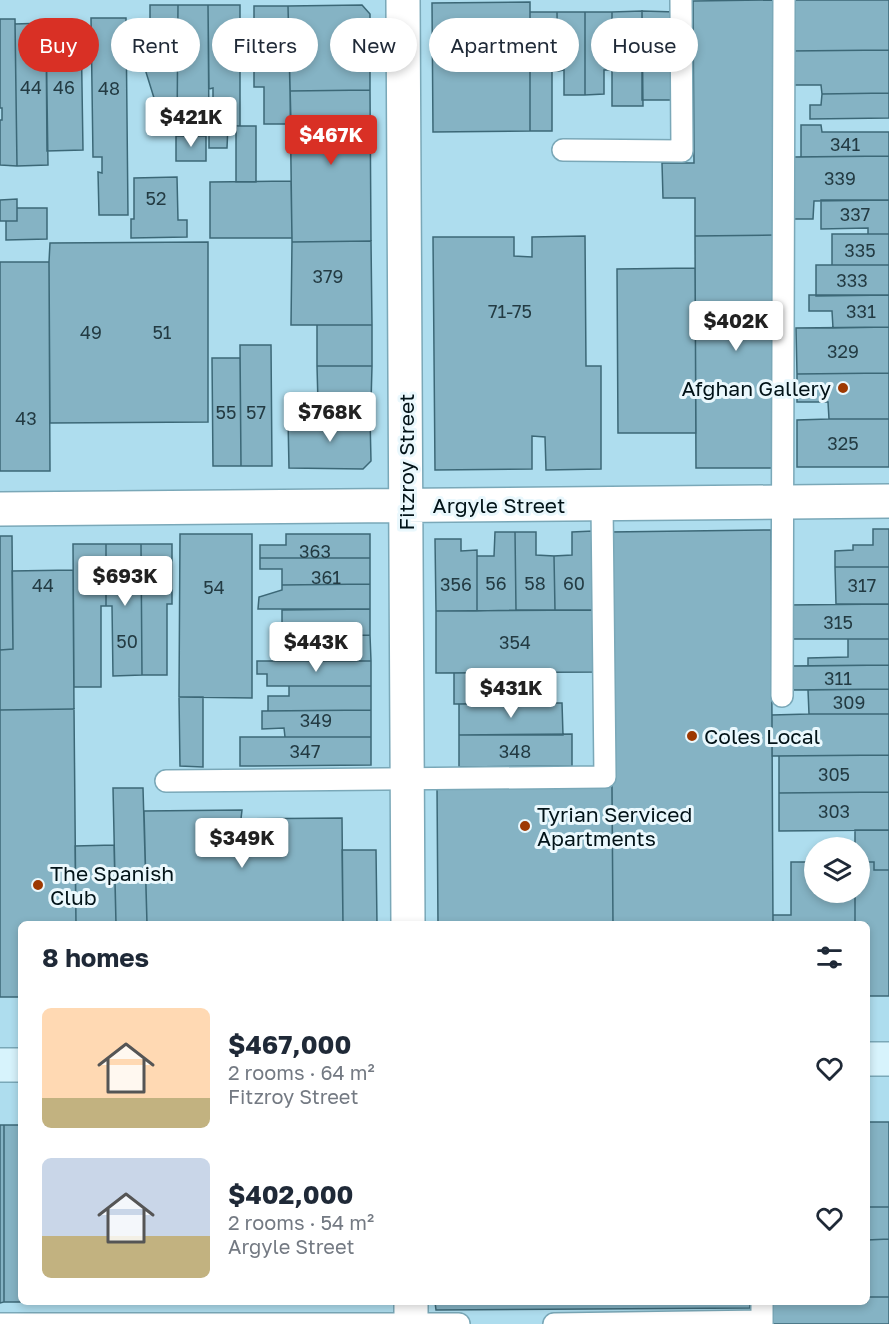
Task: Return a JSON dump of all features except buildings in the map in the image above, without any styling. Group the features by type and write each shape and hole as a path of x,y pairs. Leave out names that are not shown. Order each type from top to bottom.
{"main road":[{"path":"870,1059 889,1059"},
{"path":"0,1065 18,1065"}],"street":[{"name":"Fitzroy Street","path":"403,0 408,921"},
{"name":"Argyle Street","path":"0,509 889,501"},
{"path":"411,1305 411,1324"}],"lane":[{"path":"563,150 682,151 681,0"},
{"path":"782,696 784,0"},
{"path":"166,781 606,777 602,504"},
{"path":"554,1324 762,1316"},
{"path":"0,1324 459,1324"}],"place":[{"name":"Afghan Gallery","path":"843,388"},
{"name":"Coles Local","path":"692,736"},
{"name":"Tyrian Serviced Apartments","path":"525,826"},
{"name":"The Spanish Club","path":"38,885"}]}
